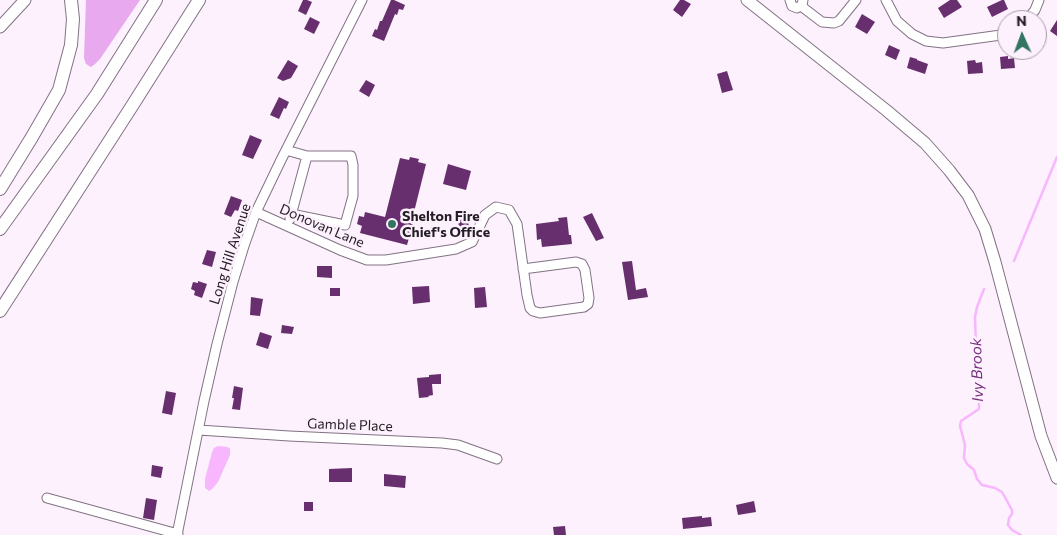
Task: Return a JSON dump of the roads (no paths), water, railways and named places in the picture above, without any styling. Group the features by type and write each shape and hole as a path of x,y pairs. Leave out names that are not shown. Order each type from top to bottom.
{"highway":[{"path":"0,189 59,90 71,46 72,0"},
{"path":"0,229 97,94 156,0"},
{"path":"0,311 199,0"}],"main road":[{"path":"0,28 25,0"},
{"path":"747,0 925,143 950,170 968,195 985,229 996,262 1041,436 1057,478"}],"street":[{"name":"Long Hill Avenue","path":"177,534 206,391 231,290 256,212 362,0"},
{"path":"790,0 790,4 793,7 797,8 802,3 822,22 834,23 839,21 856,0"},
{"path":"886,0 897,21 912,34 926,41 943,43 997,36"},
{"path":"286,150 307,156 351,156 353,165 353,196 345,225 291,214"},
{"path":"288,227 307,156"},
{"name":"Donovan Lane","path":"256,212 340,250 367,260 386,260 456,249 472,242 484,215 496,207 509,210 517,224 523,269 527,295 530,308 540,313 584,307 588,304 589,298 585,270 582,264 576,262 523,269"},
{"name":"Gamble Place","path":"199,430 442,443 458,445 497,459"},
{"path":"47,498 177,534"}],"waterway":[{"name":"Ivy Brook","path":"1014,261 1057,157"},
{"name":"Ivy Brook","path":"984,289 975,317 979,409 961,421 960,426 965,445 964,458 967,464 974,470 977,479 982,485 1002,492 1012,510 1008,525 1012,530 1021,535"}],"place":[{"name":"Shelton Fire Chief's Office","path":"392,224"}]}
